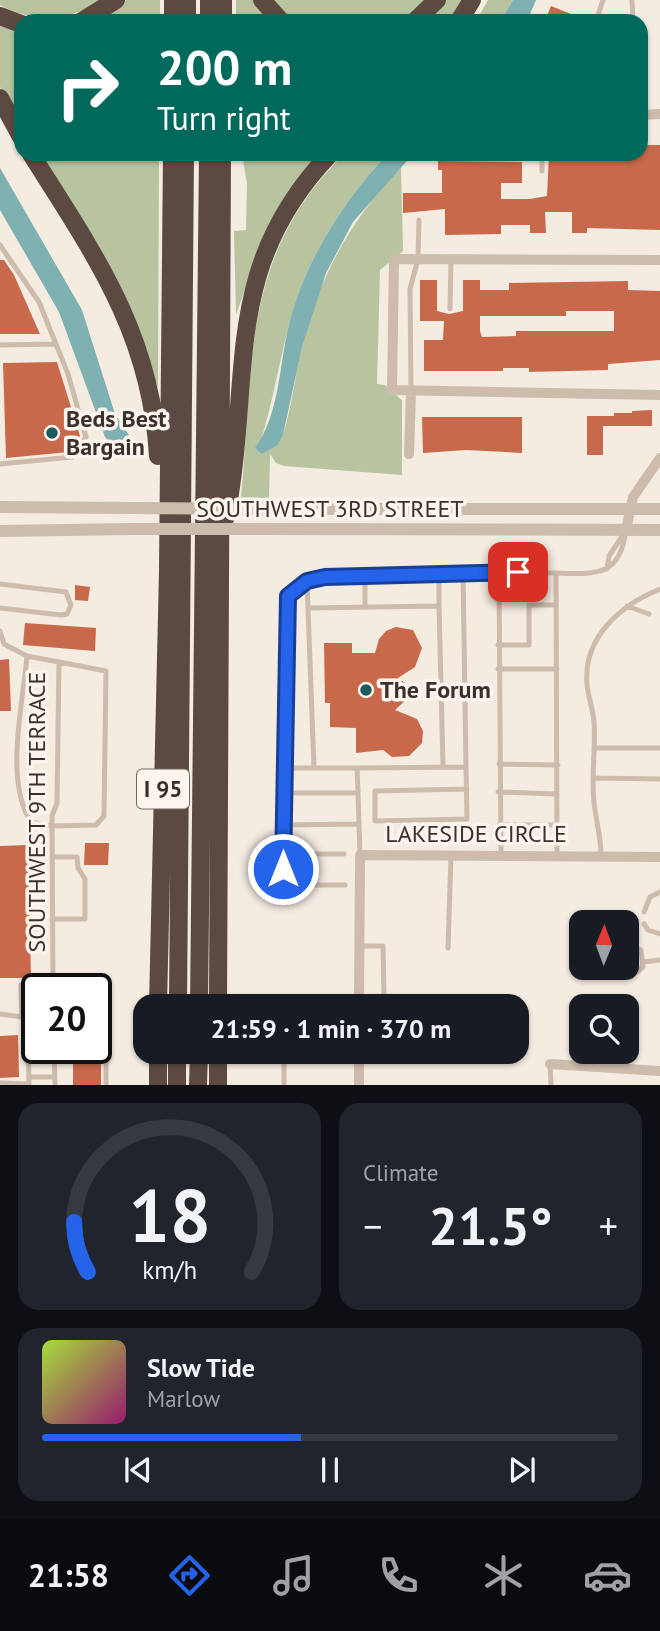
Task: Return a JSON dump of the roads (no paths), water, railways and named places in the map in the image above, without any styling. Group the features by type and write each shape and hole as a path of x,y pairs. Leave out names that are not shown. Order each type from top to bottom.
{"highway":[{"path":"93,14 116,0"},
{"path":"262,0 275,14"},
{"path":"422,14 437,0"},
{"path":"0,99 14,124"},
{"path":"0,108 14,127"},
{"path":"36,161 107,277 134,334 156,425 168,571"},
{"name":"I 95","path":"159,994 168,571 172,161"},
{"path":"178,994 185,161"},
{"path":"199,994 208,161"},
{"name":"I 95","path":"218,994 222,161"},
{"path":"218,561 231,491 245,333 253,286 287,209 325,161"},
{"path":"158,1064 158,1085"},
{"path":"177,1064 177,1085"},
{"path":"198,1085 199,1064"},
{"path":"218,1064 218,1085"}],"street":[{"path":"660,260 394,259 392,390 660,395"},
{"path":"409,454 411,391"},
{"path":"626,530 635,492 660,460"},
{"name":"SOUTHWEST 3RD STREET","path":"0,507 660,509"},
{"name":"SOUTHWEST 3RD STREET","path":"0,531 660,530"},
{"name":"LAKESIDE CIRCLE","path":"359,994 360,855 660,857"},
{"path":"359,1064 359,1085"},
{"path":"550,1064 660,1071"}],"lane":[{"path":"542,161 542,171"},
{"path":"411,391 410,289 418,259 419,220"},
{"path":"0,245 39,302 56,344 86,437 72,457 0,464"},
{"path":"450,309 451,259"},
{"path":"0,345 56,344"},
{"path":"607,569 609,556 626,530"},
{"path":"345,885 283,885 283,793 287,768 286,601 293,590 307,581 365,576 463,572 585,574 607,569 623,552 626,530"},
{"path":"463,572 467,789 467,819 375,821 375,791 467,789"},
{"path":"499,572 498,792 501,856"},
{"path":"439,573 443,766"},
{"path":"556,573 557,856"},
{"path":"365,576 365,607"},
{"path":"307,581 314,768"},
{"path":"0,584 66,592 71,605 67,614 61,615 0,608"},
{"path":"601,855 601,833 593,778 594,716 587,683 590,654 599,633 627,607 660,589"},
{"path":"498,645 529,645 529,605 556,605"},
{"path":"310,608 439,606"},
{"path":"627,607 649,614"},
{"name":"SOUTHWEST 9TH TERRACE","path":"0,631 4,644 27,656 59,662 57,803 52,826 53,973"},
{"path":"27,656 16,783 21,807 32,822 52,826 96,825 104,816 106,671 59,662"},
{"path":"498,669 557,669"},
{"path":"594,748 660,748"},
{"path":"499,764 558,765"},
{"path":"287,768 466,767"},
{"path":"357,768 360,855"},
{"path":"593,778 660,779"},
{"path":"498,792 557,794"},
{"path":"283,793 358,793"},
{"path":"283,825 359,824"},
{"path":"499,825 556,825"},
{"path":"283,854 344,854"},
{"path":"449,948 451,856"},
{"path":"52,857 77,857 78,868 85,879 85,919 52,919"},
{"path":"644,912 649,897 660,892"},
{"path":"644,924 648,930 660,934"},
{"path":"359,946 383,946 384,994"},
{"path":"639,949 644,961 639,973"},
{"path":"644,961 660,960"},
{"path":"0,1014 21,1017"},
{"path":"0,1083 29,1084 29,1064"},
{"path":"55,1064 55,1085"},
{"path":"106,1064 106,1085"},
{"path":"284,1064 284,1085"},
{"path":"550,1064 551,1085"},
{"path":"29,1077 55,1077"}],"water":[{"path":"513,0 536,0 530,14 505,14"},
{"path":"381,161 407,161 353,222 326,273 302,347 283,435 278,445 262,454 255,448 263,435 274,404 296,301 315,255 355,192"},
{"path":"0,168 82,310 115,414 137,447 134,451 117,450 105,437 59,312 0,210"}],"place":[{"name":"Beds Best Bargain","path":"52,433"},
{"name":"The Forum","path":"366,690"}]}
